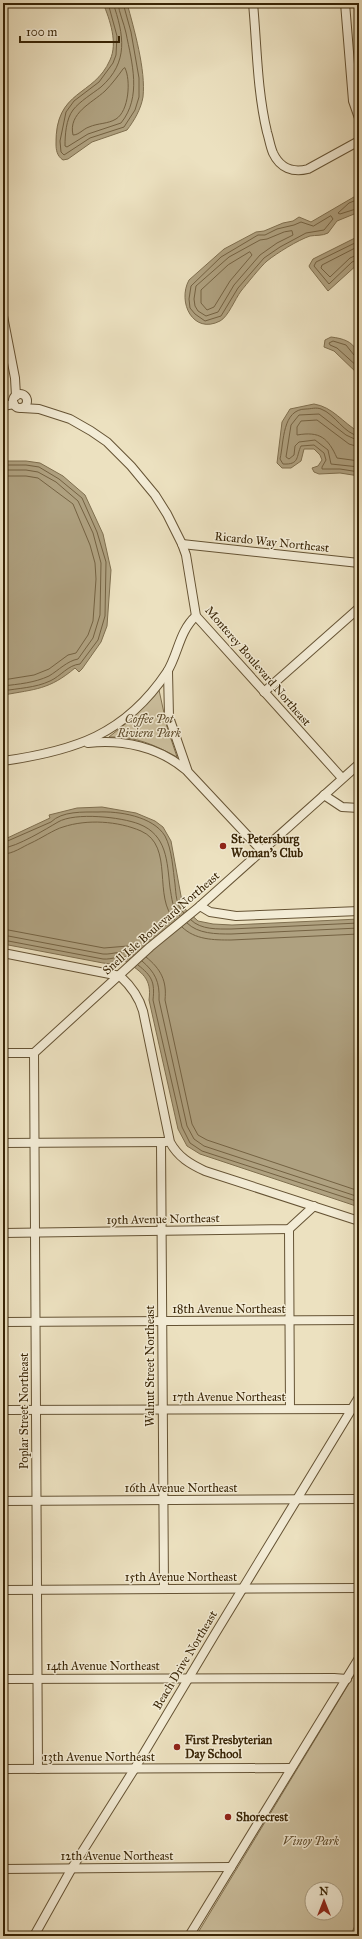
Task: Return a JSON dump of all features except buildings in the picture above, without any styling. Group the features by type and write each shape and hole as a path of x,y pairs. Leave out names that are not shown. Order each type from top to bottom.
{"street":[{"path":"253,3 264,117 273,153 278,160 291,170 299,171 308,169 359,140"},
{"path":"345,3 353,101 359,118"},
{"path":"3,316 21,401"},
{"name":"Monterey Boulevard Northeast","path":"3,406 21,401 39,409 70,419 92,431 107,442 131,466 155,495 167,514 182,544 186,555 196,616 342,778"},
{"name":"Ricardo Way Northeast","path":"182,544 359,563"},
{"path":"264,692 359,608"},
{"path":"3,761 62,750 80,744 100,735 126,718 155,688 168,671 187,625 196,616"},
{"path":"168,671 169,718 188,772"},
{"path":"80,744 114,742 134,744 154,751 178,764 188,772 262,851"},
{"name":"Snell Isle Boulevard Northeast","path":"34,1053 131,966 150,947 200,906 359,764"},
{"path":"324,795 342,807 359,808"},
{"path":"200,906 210,912 236,916 359,911"},
{"path":"3,953 120,976 132,988 140,1002 165,1142 178,1155 194,1166 359,1221"},
{"path":"3,1053 34,1053"},
{"name":"Poplar Street Northeast","path":"34,1053 38,1769"},
{"path":"3,1143 165,1142"},
{"name":"Walnut Street Northeast","path":"164,1589 162,1231 165,1142"},
{"path":"290,1409 289,1229 314,1206"},
{"name":"19th Avenue Northeast","path":"3,1233 289,1229"},
{"name":"18th Avenue Northeast","path":"3,1322 359,1320"},
{"name":"Beach Drive Northeast","path":"34,1936 72,1868 135,1768 188,1678 297,1500 355,1409 359,1397"},
{"name":"17th Avenue Northeast","path":"3,1410 355,1409"},
{"name":"16th Avenue Northeast","path":"3,1501 359,1499"},
{"name":"15th Avenue Northeast","path":"3,1590 359,1588"},
{"path":"189,1936 359,1658"},
{"name":"14th Avenue Northeast","path":"3,1679 347,1679"},
{"name":"13th Avenue Northeast","path":"3,1769 291,1768"},
{"name":"12th Avenue Northeast","path":"3,1869 230,1867"}],"green space":[{"name":"Coffee Pot Riviera Park","path":"159,690 167,727 177,757 144,742 128,738 109,737 129,721"},
{"name":"Vinoy Park","path":"359,1667 359,1918 350,1936 196,1936"}],"water":[{"path":"103,3 127,3 136,37 143,75 143,97 141,106 127,130 92,142 68,159 63,160 58,155 56,146 57,126 62,113 68,103 95,81 103,72 112,53 112,32"},
{"path":"359,194 359,212 337,221 328,233 305,238 276,254 267,261 241,291 229,312 223,319 210,324 202,324 195,320 190,314 186,306 185,298 189,280 224,249 256,232 264,231 283,223 293,221 299,217 311,222"},
{"path":"359,236 359,263 328,291 309,266 313,259"},
{"path":"331,337 347,341 355,348 358,360 359,375 334,351 324,347 325,340"},
{"path":"314,404 327,408 359,432 359,476 340,473 319,474 314,472 312,468 318,466 322,460 320,455 314,449 304,449 301,461 291,468 282,468 277,463 282,422 290,409"},
{"path":"3,461 26,461 40,463 63,476 85,495 103,534 111,570 107,626 101,642 82,669 79,672 75,668 57,681 41,688 4,695"},
{"path":"102,807 136,813 155,821 163,827 171,841 183,907 198,921 213,924 232,925 359,919 359,1207 200,1154 187,1146 178,1129 149,1000 149,986 145,977 126,961 111,964 103,963 3,944 3,840 50,818 49,815 77,808"}],"place":[{"name":"St. Petersburg Woman's Club","path":"223,846"},
{"name":"First Presbyterian Day School","path":"177,1747"},
{"name":"Shorecrest","path":"228,1817"}]}
